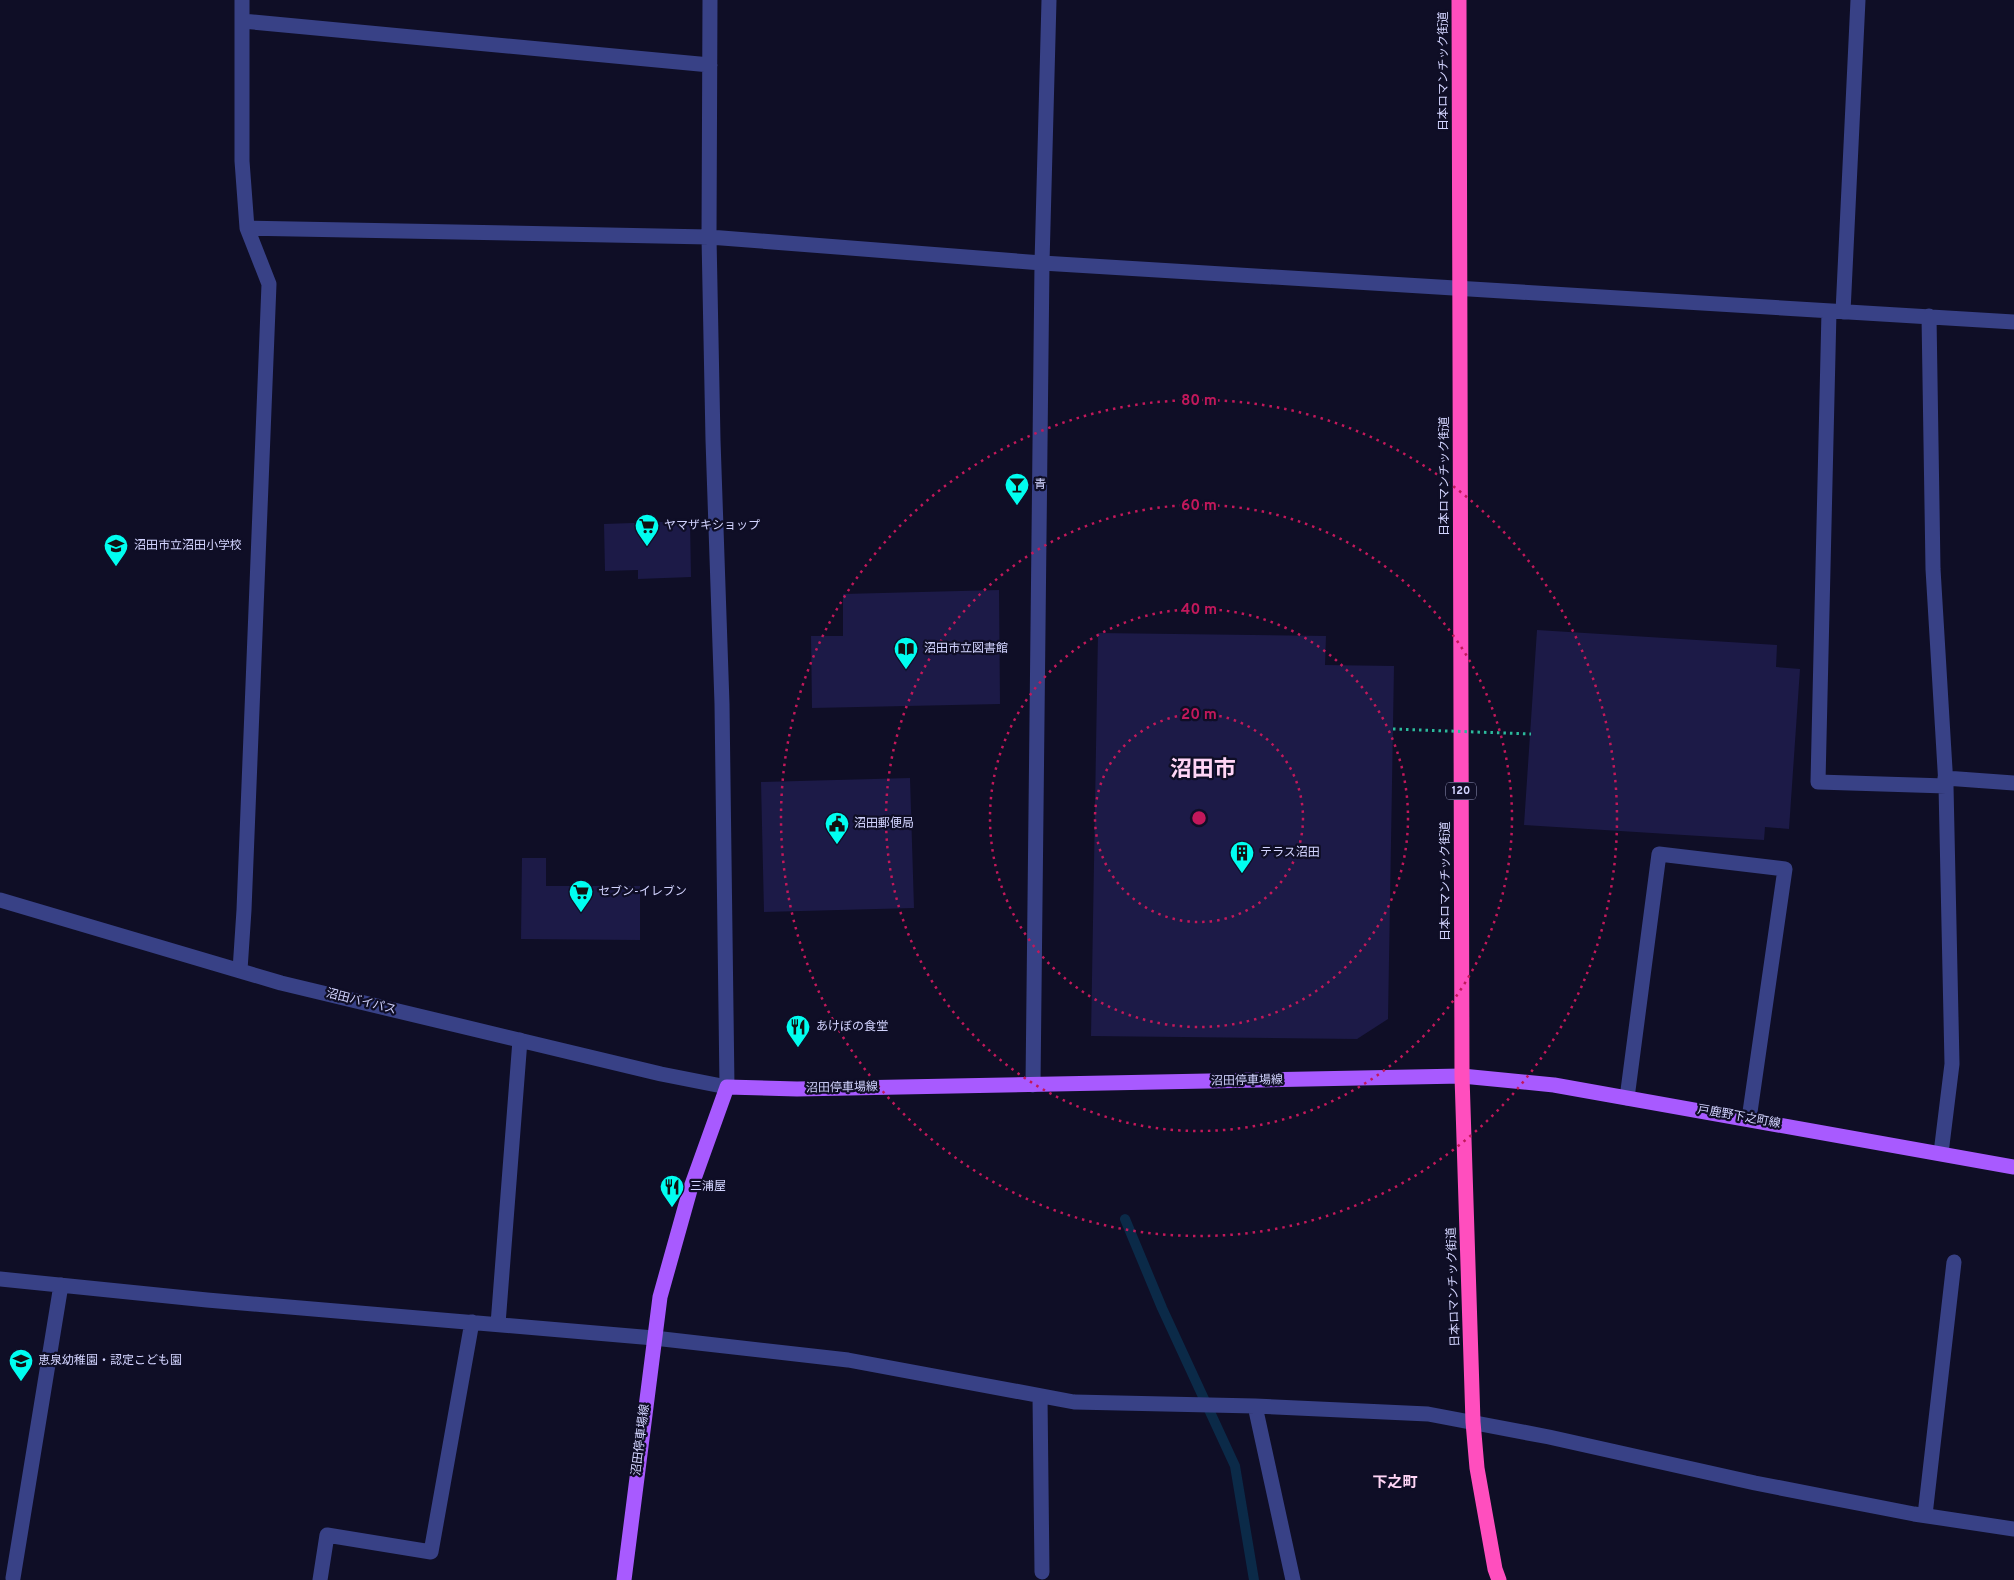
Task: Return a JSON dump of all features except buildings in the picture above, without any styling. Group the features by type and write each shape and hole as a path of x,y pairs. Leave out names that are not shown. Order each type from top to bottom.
{"highway":[{"name":"日本ロマンチック街道","path":"1459,0 1462,1076 1473,1422 1477,1468 1495,1569 1499,1580"}],"main road":[{"name":"沼田停車場線","path":"624,1580 660,1297 690,1190 727,1087 797,1089 1462,1076"},
{"name":"戸鹿野下之町線","path":"1462,1076 1554,1085 2014,1167"}],"street":[{"path":"240,970 269,284 247,228 242,161 242,0"},
{"path":"710,0 712,440 722,704 727,1087"},
{"path":"1032,1085 1042,263 1048,0"},
{"path":"1858,0 1836,311 1818,782 2014,783"},
{"path":"242,21 710,65"},
{"path":"247,228 710,237 1042,263 2014,322"},
{"path":"1929,316 1933,569 1945,782 1952,1064 1942,1154"},
{"path":"1627,1098 1659,854 1785,869 1748,1119"},
{"name":"沼田バイパス","path":"0,900 281,983 660,1074 727,1087"},
{"path":"498,1324 520,1040"},
{"path":"1925,1516 1954,1262"},
{"path":"0,1279 654,1338 848,1360 1074,1402 1255,1406 1428,1414 1549,1437 1755,1483 1925,1516 2014,1529"},
{"path":"13,1578 61,1285"},
{"path":"320,1580 326,1535 432,1552 472,1322"},
{"path":"1040,1396 1042,1572"},
{"path":"1255,1406 1293,1580"}],"path":[{"path":"1393,729 1531,734"}],"waterway":[{"path":"1125,1219 1162,1308 1235,1466 1254,1580"}],"place":[{"name":"青","path":"1017,506"},
{"name":"ヤマザキショップ","path":"647,547"},
{"name":"沼田市立沼田小学校","path":"116,567"},
{"name":"沼田市立図書館","path":"906,670"},
{"name":"沼田郵便局","path":"837,845"},
{"name":"テラス沼田","path":"1242,874"},
{"name":"セブン-イレブン","path":"581,913"},
{"name":"あけぼの食堂","path":"798,1048"},
{"name":"三浦屋","path":"672,1208"},
{"name":"恵泉幼稚園・認定こども園","path":"21,1382"}],"district":[{"name":"沼田市","path":"1203,770"},
{"name":"下之町","path":"1395,1483"}]}
